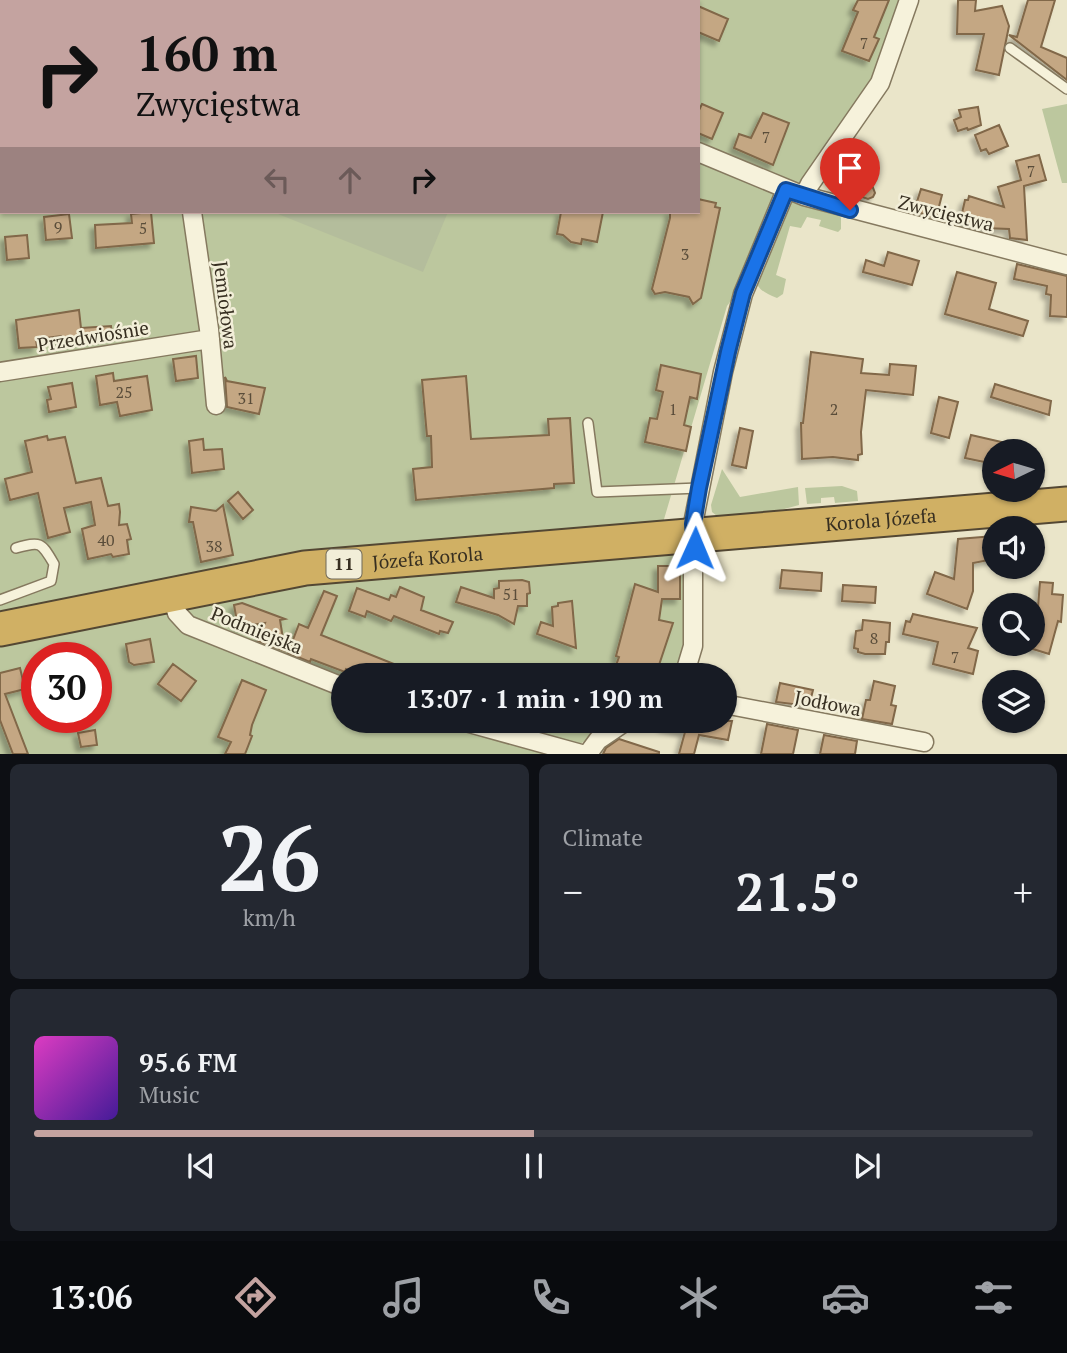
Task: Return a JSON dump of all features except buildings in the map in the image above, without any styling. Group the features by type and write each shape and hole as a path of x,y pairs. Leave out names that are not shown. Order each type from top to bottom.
{"highway":[{"name":"Korola Józefa","path":"694,534 1067,504"},
{"name":"Józefa Korola","path":"0,629 305,568 694,534"}],"street":[{"path":"804,196 880,83 909,0"},
{"name":"Zwycięstwa","path":"700,153 804,196 1067,265"},
{"path":"688,663 693,646 694,534 699,488 743,293 786,190"},
{"name":"Jemiołowa","path":"192,214 202,341 216,405"},
{"name":"Przedwiośnie","path":"0,372 202,341"},
{"name":"Podmiejska","path":"171,594 177,613 188,625 331,682"},
{"name":"Jodłowa","path":"737,707 924,743"},
{"path":"507,733 586,754 608,733"}],"lane":[{"path":"1010,48 1067,89"},
{"path":"588,423 597,492 699,488"},
{"path":"0,600 51,582 54,564 44,546 36,543 16,548"}],"green space":[{"path":"700,0 906,0 897,38 814,191 841,218 841,229 838,232 819,226 821,220 807,217 801,228 790,226 776,275 786,279 783,294 777,298 758,287 757,278 764,257 727,306 662,526 689,564 692,627 682,663 331,663 331,733 598,733 564,754 0,754 0,214 700,214"},
{"path":"1067,104 1067,183 1062,183 1042,109"},
{"path":"278,214 447,214 423,272"},
{"path":"722,469 740,497 798,487 799,505 766,514 717,516 712,512 711,505"},
{"path":"842,486 857,491 858,501 835,503 834,497 821,498 821,503 807,504 805,488"}],"route":[{"path":"695,548 693,524 699,488 728,352 743,293 786,190 850,210"}]}
